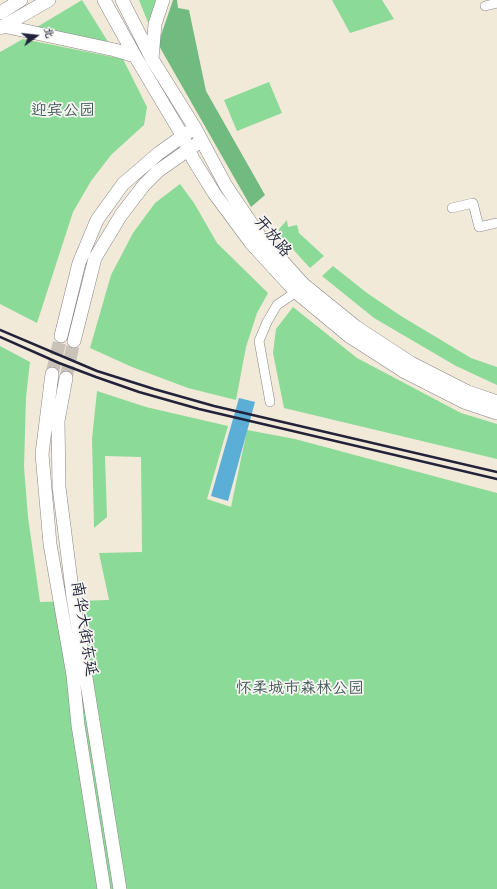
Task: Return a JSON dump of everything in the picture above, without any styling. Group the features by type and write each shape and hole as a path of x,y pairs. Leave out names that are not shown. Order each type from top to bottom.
{"main road":[{"path":"0,7 2,0"},
{"path":"0,13 21,0"},
{"path":"1,27 49,0"},
{"name":"开放路","path":"104,0 214,193 251,243 296,292 349,336 405,372 464,402 497,413"},
{"name":"开放路","path":"122,0 152,59 195,128 226,186 257,233 303,284 356,327 411,363 468,392 497,402"},
{"path":"152,59 155,24 162,0"},
{"path":"1,27 114,50 135,56"},
{"path":"61,336 79,262 97,220 123,184 182,135 195,128"},
{"path":"74,341 95,258 121,215 144,185 158,171 201,141"},
{"name":"南华大街东延","path":"52,374 42,454 50,544 73,675 78,725 104,889"},
{"name":"南华大街东延","path":"66,378 58,421 59,487 74,604 120,889"}],"street":[{"path":"485,6 497,3"},
{"path":"452,208 474,204 478,227 497,223"},
{"path":"270,402 259,341 267,322 277,305 296,292"}],"green space":[{"path":"82,0 110,45 37,27"},
{"path":"139,0 157,0 149,25"},
{"path":"173,0 177,0 178,8 189,10 206,91 265,195 251,207 158,44"},
{"path":"332,0 382,0 394,19 350,33"},
{"name":"迎宾公园","path":"23,39 123,59 147,107 144,125 111,155 91,181 73,212 37,323 0,304 0,52"},
{"path":"269,82 282,113 237,131 224,100"},
{"path":"180,184 194,203 217,243 268,293 257,313 246,347 236,400 188,388 132,367 90,348 111,275 133,233 155,203"},
{"path":"287,220 288,227 297,225 299,233 324,256 310,268 279,234 279,229"},
{"path":"333,266 367,293 401,316 471,358 497,367 497,385 456,366 374,318 322,276"},
{"path":"293,307 357,358 461,413 497,424 497,459 284,408 273,353 276,329"},
{"name":"怀柔城市森林公园","path":"0,346 30,362 26,397 24,467 28,517 40,602 109,600 99,553 142,552 141,457 105,456 107,517 94,528 92,439 97,391 146,407 228,426 207,499 231,507 247,430 295,439 497,493 497,889 0,889"}],"water":[{"path":"239,398 255,402 228,501 211,496"}],"tunnel":[{"path":"52,374 61,336"},
{"path":"66,378 74,341"}],"railway":[{"path":"0,330 97,371 154,389 214,406 497,472"},
{"path":"0,337 59,363 139,392 199,409 497,479"}]}
